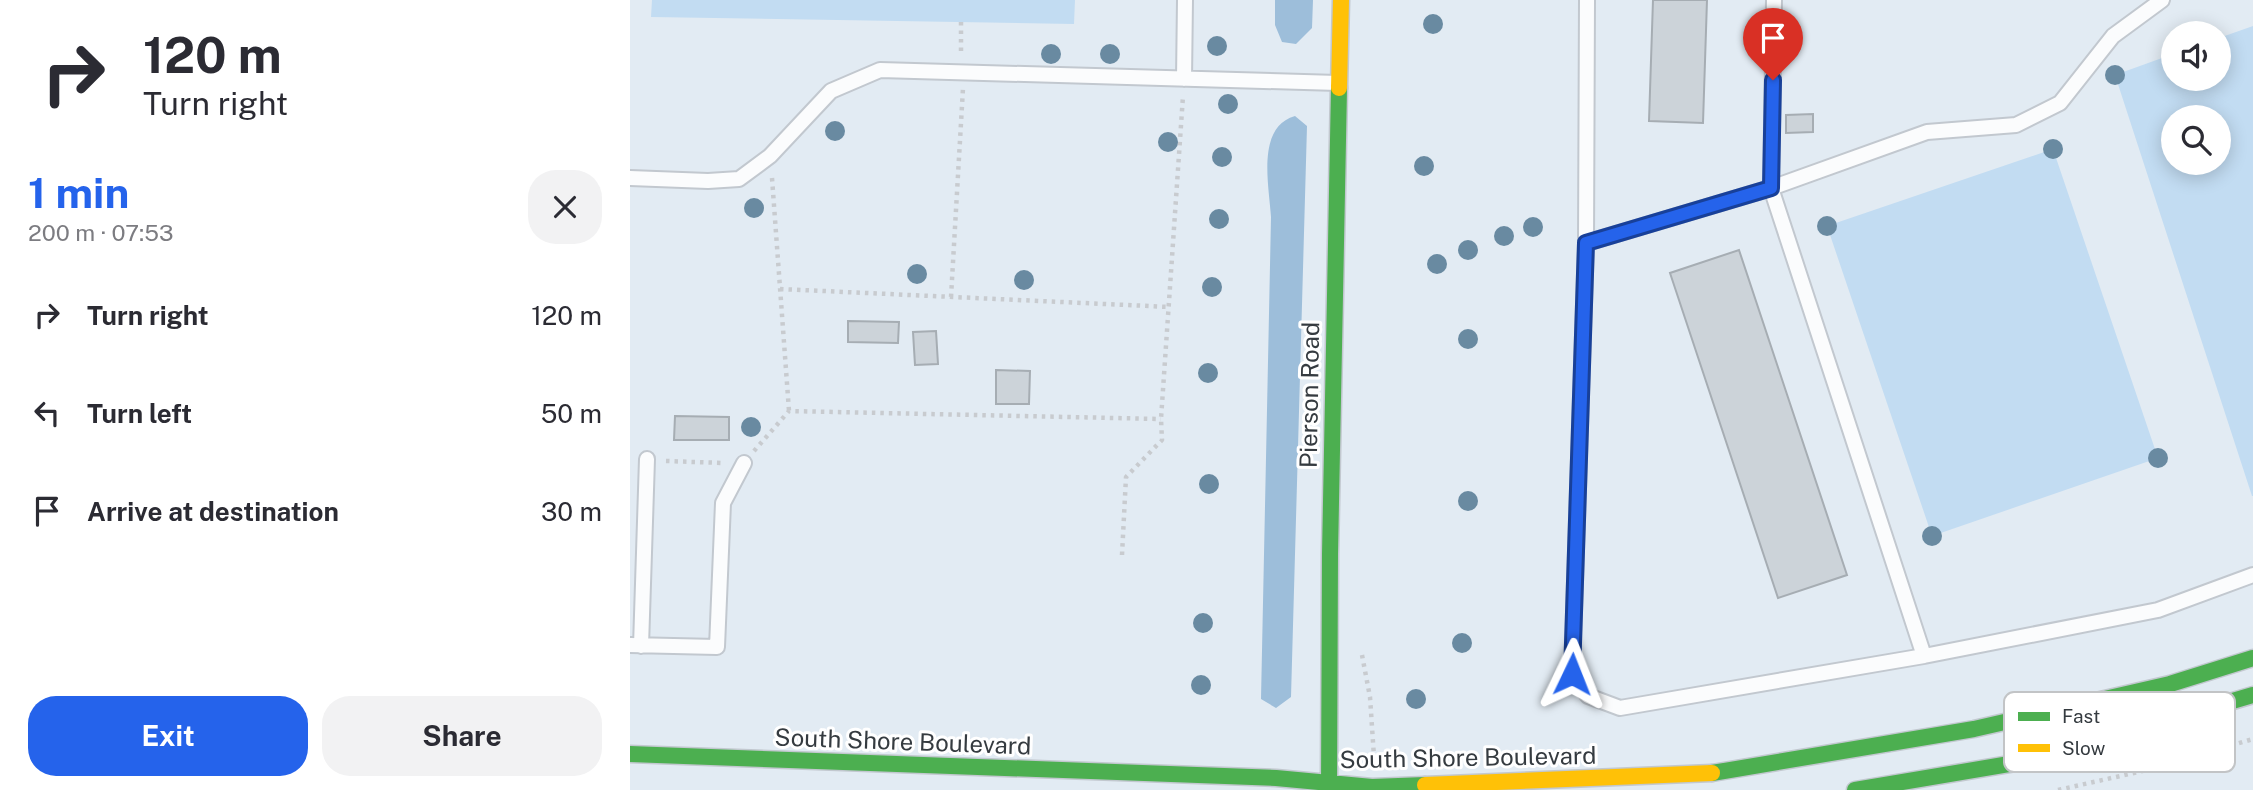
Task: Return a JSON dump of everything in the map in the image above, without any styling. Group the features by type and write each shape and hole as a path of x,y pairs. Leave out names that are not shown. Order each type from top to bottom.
{"street":[{"name":"Pierson Road","path":"1329,787 1341,0"},
{"name":"South Shore Boulevard","path":"2135,692 2253,658"},
{"path":"2235,700 2253,695"},
{"name":"South Shore Boulevard","path":"630,754 1276,778 1329,787 1372,787 1722,773 2004,722"},
{"path":"1855,790 2004,765"}],"lane":[{"path":"1184,79 1185,0"},
{"path":"1587,0 1586,243 1572,674 1588,696 1619,708 1924,656 2158,610 2253,575"},
{"path":"1774,0 1771,188 1924,656"},
{"path":"1586,243 1771,188 1927,132 2016,125 2060,103 2113,36 2162,0"},
{"path":"630,178 708,181 739,179 770,156 831,91 880,70 1338,83"},
{"path":"647,458 636,645 717,647 723,503 744,463"}],"path":[{"path":"951,297 964,105 961,22"},
{"path":"1122,555 1126,477 1162,440 1161,419 1184,79"},
{"path":"647,458 680,463 744,463 789,411 770,156"},
{"path":"780,289 1170,307"},
{"path":"789,411 1161,419"},
{"path":"2235,744 2253,739"},
{"path":"2058,790 2138,772"}],"shaded area":[{"path":"652,0 1075,0 1074,24 651,17"},
{"path":"1275,0 1313,0 1312,28 1296,44 1282,42 1275,25"},
{"path":"2253,26 2253,496 2252,496 2115,75 2161,58 2161,91 2231,91 2231,34"},
{"path":"1295,116 1307,126 1291,697 1276,708 1261,699 1271,217 1267,174 1270,144 1275,132 1283,122"},
{"path":"2053,149 2158,458 1932,536 1827,226"}],"building":[{"path":"1653,0 1707,0 1703,123 1649,121"},
{"path":"1813,114 1813,132 1786,133 1786,115"},
{"path":"1739,250 1847,575 1778,598 1670,273"},
{"path":"848,321 899,322 898,343 848,342"},
{"path":"936,331 938,364 915,365 913,332"},
{"path":"996,370 1030,371 1029,404 996,404"},
{"path":"675,416 729,417 729,440 674,440"}],"traffic: fast":[{"path":"1329,790 1330,554 1339,88"},
{"path":"2135,692 2253,658"},
{"path":"2235,700 2253,695"},
{"path":"1712,773 2004,722"},
{"path":"630,754 1276,778 1372,787 1425,785"},
{"path":"1855,790 2004,765"}],"traffic: slow":[{"path":"1339,88 1341,0"},
{"path":"1425,785 1712,773"}],"route":[{"path":"1572,674 1586,243 1771,188 1773,80"}]}
